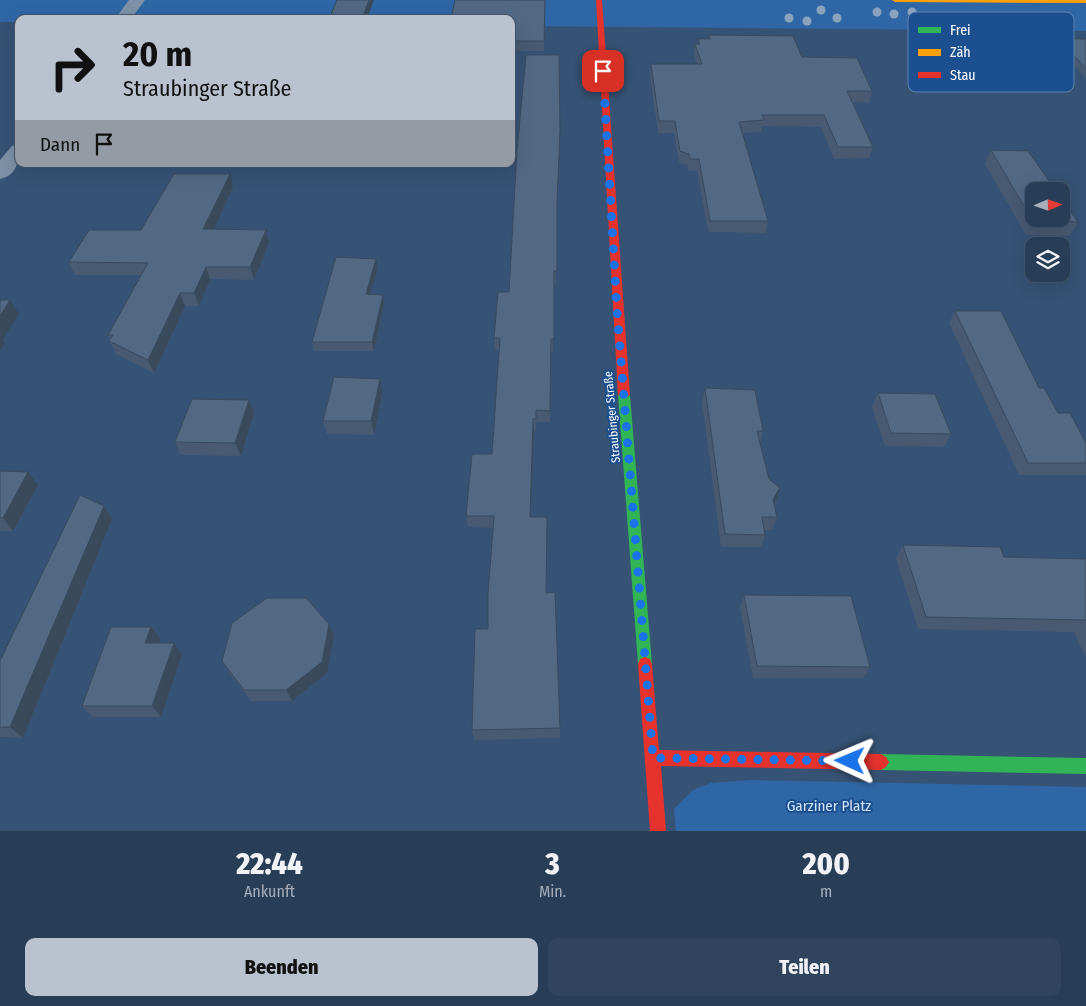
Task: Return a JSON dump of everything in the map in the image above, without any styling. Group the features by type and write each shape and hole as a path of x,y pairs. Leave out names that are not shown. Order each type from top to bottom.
{"street":[{"path":"126,15 137,0"},
{"name":"Straubinger Straße","path":"599,0 617,311 658,831"},
{"path":"895,0 1086,2"},
{"path":"0,173 15,155"},
{"path":"653,758 1086,766"}],"green space":[{"path":"0,0 1086,0 1086,31 1074,31 1074,12 908,12 908,29 515,26 515,15 15,15 15,22 0,22"},
{"name":"Garziner Platz","path":"751,780 1086,787 1086,831 676,831 674,809 693,790 711,783"}],"building":[{"path":"337,0 369,0 363,15 331,15"},
{"path":"455,0 545,0 544,41 515,41 515,15 452,15"},
{"path":"709,35 793,36 802,57 857,58 872,91 847,91 873,147 838,147 824,115 762,115 764,120 739,122 768,221 710,221 699,159 690,159 689,154 680,151 675,121 659,121 651,64 702,64 695,44 700,44 698,39 710,39"},
{"path":"1074,39 1086,39 1086,69 1074,56"},
{"path":"526,55 559,55 560,130 557,271 554,271 554,339 551,339 550,411 536,410 536,419 533,419 530,517 547,517 546,593 555,592 560,728 472,730 475,629 488,629 488,594 494,516 466,516 472,454 492,454 500,338 494,338 498,292 509,292 517,150"},
{"path":"991,150 1028,151 1050,182 1025,182 1025,207"},
{"path":"174,174 230,174 203,229 266,230 250,267 206,267 194,293 180,293 148,360 109,341 113,335 108,335 148,263 69,262 89,230 141,230"},
{"path":"1070,211 1078,222 1070,222"},
{"path":"336,257 376,259 366,294 383,295 372,342 312,342"},
{"path":"0,300 10,300 0,316"},
{"path":"955,311 1001,311 1039,388 1044,388 1058,413 1070,413 1086,443 1086,463 1028,463"},
{"path":"334,377 380,379 371,421 323,421"},
{"path":"705,388 755,390 763,431 757,431 769,479 780,488 773,499 777,517 762,517 765,535 725,534"},
{"path":"878,393 935,394 951,434 891,433"},
{"path":"192,399 249,400 235,443 175,442"},
{"path":"0,471 28,472 3,518 0,518"},
{"path":"80,495 104,506 10,727 0,727 0,661"},
{"path":"903,545 1000,547 1004,557 1086,559 1086,620 926,617"},
{"path":"744,595 851,596 870,667 757,666"},
{"path":"267,598 306,598 329,624 322,662 286,690 244,690 222,661 232,623"},
{"path":"111,627 151,627 145,643 174,643 152,706 82,706"}],"traffic: fast":[{"path":"624,395 645,664"},
{"path":"881,762 1086,766"}],"traffic: slow":[{"path":"895,0 1086,1"}],"traffic: jam":[{"path":"599,0 624,395"},
{"path":"645,664 658,831"},
{"path":"653,758 881,762"}],"route":[{"path":"603,71 617,311 653,758 850,761"}]}
